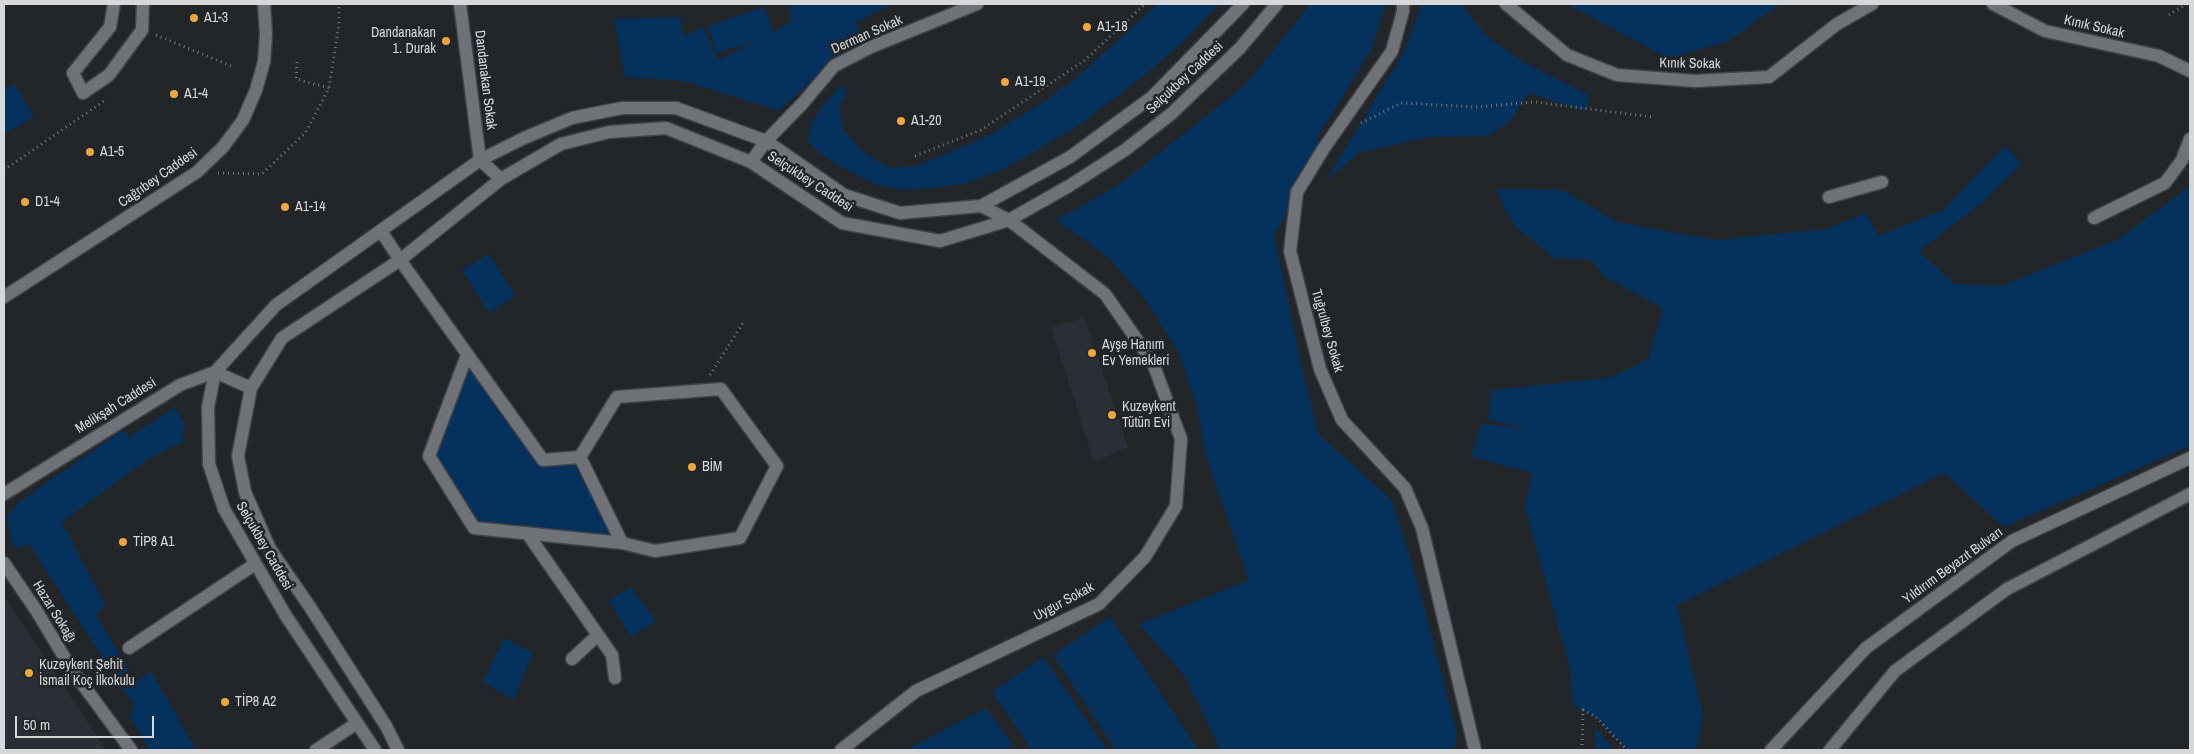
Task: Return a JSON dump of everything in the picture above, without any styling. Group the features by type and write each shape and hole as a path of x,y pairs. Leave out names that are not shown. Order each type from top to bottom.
{"street":[{"path":"114,4 110,27 73,74 83,93 109,75 142,30 143,4"},
{"name":"Cağrıbey Caddesi","path":"4,296 197,172 223,147 243,120 256,90 264,62 266,34 264,4"},
{"name":"Dandanakan Sokak","path":"460,4 480,160"},
{"name":"Derman Sokak","path":"751,162 766,141 803,103 834,66 871,47 978,4"},
{"name":"Selçukbey Caddesi","path":"375,750 286,616 224,509 209,464 208,407 216,372 276,304 480,160 524,138 572,118 622,108 676,108 766,141 844,196 900,212 981,206 1070,157 1152,97 1243,4"},
{"name":"Selçukbey Caddesi","path":"398,750 386,726 336,646 270,549 244,492 238,456 251,388 282,338 400,260 501,179 561,144 609,132 666,128 751,162 842,223 940,241 1009,220 1117,155 1171,114 1240,48 1277,4"},
{"name":"Tuğrulbey Sokak","path":"1403,4 1403,11 1392,51 1324,148 1297,192 1290,251 1320,369 1342,420 1405,488 1422,528 1475,750"},
{"name":"Kınık Sokak","path":"1506,4 1567,55 1617,75 1695,82 1769,78 1837,24 1872,4"},
{"name":"Kınık Sokak","path":"1993,4 2046,31 2159,56 2190,71"},
{"path":"2094,218 2166,183 2182,160 2190,139"},
{"path":"480,160 501,179"},
{"path":"1829,197 1882,182"},
{"name":"Uygur Sokak","path":"840,750 916,691 1100,604 1145,557 1176,506 1181,439 1153,363 1105,294 1009,220 981,206"},
{"path":"381,231 543,460 580,457"},
{"path":"468,355 429,456 474,528 622,543 655,551 740,538 777,466 721,389 617,397 580,457"},
{"path":"216,372 251,388"},
{"name":"Melikşah Caddesi","path":"4,494 180,385 216,372"},
{"path":"580,457 622,543"},
{"name":"Yıldırım Beyazıt Bulvarı","path":"1771,750 1866,648 2012,541 2190,458"},
{"path":"1830,750 1896,671 2007,589 2190,494"},
{"path":"527,533 612,655 614,678"},
{"name":"Hazar Sokağı","path":"4,563 36,610 72,670 131,750"},
{"path":"129,648 256,564"},
{"path":"572,659 598,635"},
{"path":"316,750 357,723"}],"path":[{"path":"197,172 262,174 306,132 329,88 339,24 339,4"},
{"path":"915,156 981,130 1085,60 1145,4"},
{"path":"2169,15 2186,4 2190,5"},
{"path":"142,30 231,66"},
{"path":"297,62 296,79 329,88"},
{"path":"4,170 104,101 94,85"},
{"path":"1353,127 1401,103 1477,108 1534,102 1653,117"},
{"path":"701,390 743,323"},
{"path":"1582,750 1583,710 1596,717 1627,750"}],"shaded area":[{"path":"790,4 892,4 856,22 860,35 779,111 685,81 625,77 614,19 680,17 684,36 703,27 719,60 756,40 717,53 708,26 764,7 773,32 791,22"},
{"path":"1158,4 1219,4 1184,41 1146,74 1077,127 1002,170 963,184 902,190 878,185 854,174 822,155 808,141 811,124 823,105 842,85 847,91 839,108 844,130 863,152 890,168 916,166 986,137 1042,103 1074,80"},
{"path":"1311,4 1386,4 1371,50 1315,141 1330,139 1274,235 1302,369 1319,435 1392,500 1418,584 1457,733 1454,750 1219,750 1185,676 1139,624 1249,580 1205,454 1197,406 1179,354 1149,304 1108,257 1056,220 1119,185 1244,86"},
{"path":"1422,4 1460,4 1489,38 1525,63 1589,95 1586,111 1528,93 1511,121 1488,136 1429,137 1358,153 1325,182 1404,52"},
{"path":"1567,4 1780,4 1727,42 1668,58"},
{"path":"15,84 34,117 4,134 4,90"},
{"path":"2005,146 2022,164 1983,202 1919,251 1954,284 2002,286 2119,239 2190,186 2190,446 2004,527 1944,473 1677,605 1703,715 1696,750 1627,750 1596,717 1573,705 1570,668 1525,508 1532,473 1471,457 1482,423 1529,430 1488,419 1492,390 1609,378 1648,359 1663,308 1603,276 1592,260 1554,258 1513,224 1496,189 1563,190 1616,222 1716,240 1827,229 1866,213 1878,236 1943,210"},
{"path":"489,254 515,296 489,313 462,270"},
{"path":"1084,318 1128,447 1094,462 1051,327"},
{"path":"467,355 543,460 580,457 622,543 474,528 429,456"},
{"path":"175,408 184,423 183,442 148,459 62,522 105,605 96,615 136,682 151,671 196,750 150,750 129,715 135,707 29,544 16,549 11,541 7,516 22,500 123,430 135,443 130,436"},
{"path":"631,587 656,621 631,637 609,600"},
{"name":"Kuzeykent Şehit İsmail Koç İlkokulu","path":"4,596 106,750 4,750"},
{"path":"1110,617 1198,750 1116,750 1053,655"},
{"path":"504,638 533,653 514,700 483,682"},
{"path":"1043,657 1107,750 1032,750 992,692"},
{"path":"986,708 1013,745 1004,750 911,750 909,748"},
{"path":"1595,727 1614,750 1595,750"}],"place":[{"name":"A1-3","path":"194,18"},
{"name":"A1-18","path":"1087,27"},
{"name":"Dandanakan 1. Durak","path":"446,41"},
{"name":"A1-19","path":"1005,82"},
{"name":"A1-4","path":"174,94"},
{"name":"A1-20","path":"901,121"},
{"name":"A1-5","path":"90,152"},
{"name":"D1-4","path":"25,202"},
{"name":"A1-14","path":"285,207"},
{"name":"Ayşe Hanım Ev Yemekleri","path":"1092,353"},
{"name":"Kuzeykent Tütün Evi","path":"1112,415"},
{"name":"BİM","path":"692,467"},
{"name":"TİP8 A1","path":"123,542"},
{"name":"Kuzeykent Şehit İsmail Koç İlkokulu","path":"29,673"},
{"name":"TİP8 A2","path":"225,702"}]}
